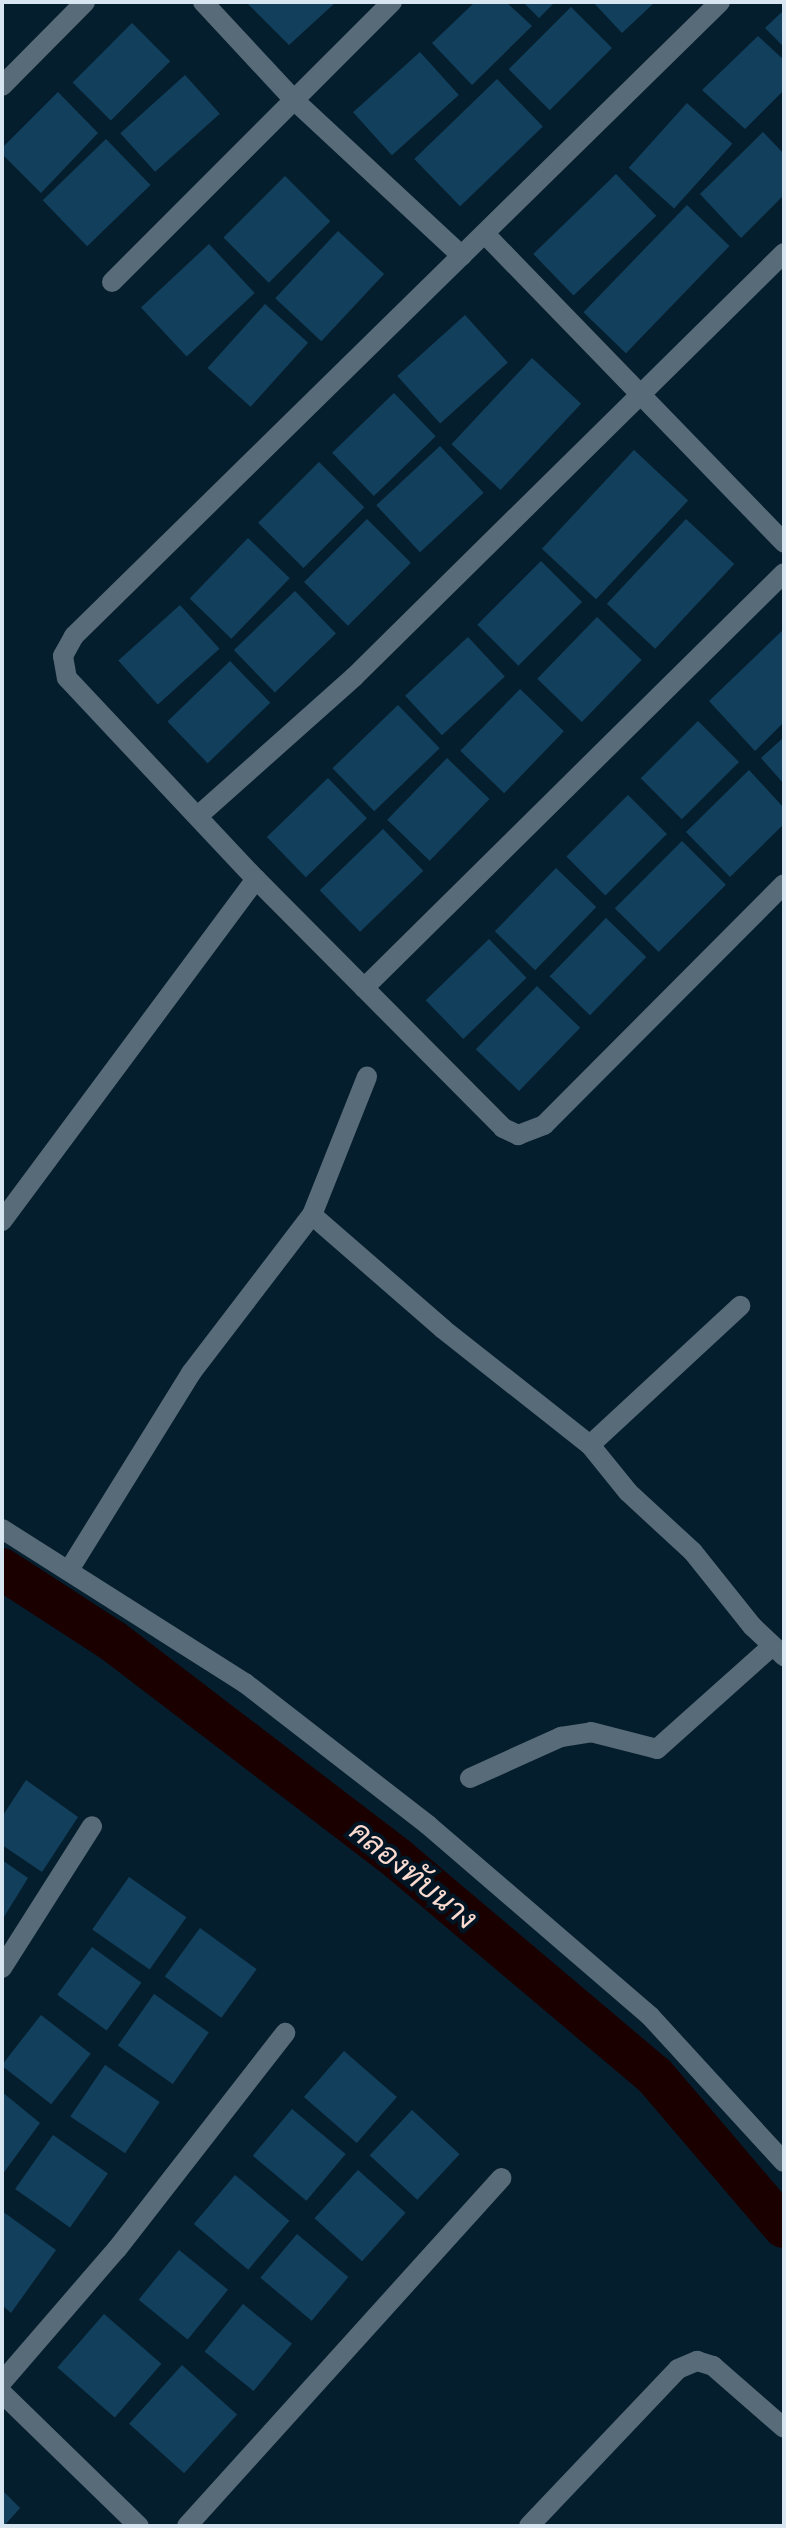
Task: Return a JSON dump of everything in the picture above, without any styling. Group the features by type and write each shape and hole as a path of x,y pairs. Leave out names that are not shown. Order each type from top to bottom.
{"street":[{"path":"2,86 85,2"},
{"path":"203,2 294,100 462,256"},
{"path":"112,282 392,2"},
{"path":"720,2 74,636 63,656 67,678 256,879 503,1128 518,1135 544,1125 784,884"},
{"path":"485,234 637,395 784,543"},
{"path":"198,816 354,677 784,253"},
{"path":"364,988 784,573"},
{"path":"2,1221 256,879"},
{"path":"69,1570 191,1373 312,1215 367,1077"},
{"path":"312,1215 443,1329 590,1445 628,1492 693,1552 778,1651 657,1749 591,1732 561,1737 470,1778"},
{"path":"590,1445 740,1306"},
{"path":"2,1529 245,1683 428,1825 650,2016 784,2162"},
{"path":"2,1968 92,1826"},
{"path":"2,2382 117,2249 285,2033"},
{"path":"187,2526 501,2178"},
{"path":"529,2526 678,2369 697,2361 713,2366 784,2428"},
{"path":"2,2393 139,2526"}],"building":[{"path":"246,2 336,2 289,45"},
{"path":"475,2 506,2 532,26 472,85 432,43"},
{"path":"523,2 555,2 539,18"},
{"path":"593,2 655,2 622,33"},
{"path":"571,7 612,48 550,110 509,69"},
{"path":"784,10 784,47 765,28"},
{"path":"132,23 170,61 111,121 73,82"},
{"path":"758,36 784,60 784,90 745,129 702,90"},
{"path":"420,52 459,95 392,155 353,112"},
{"path":"185,75 220,114 155,172 120,133"},
{"path":"497,79 543,126 460,206 414,159"},
{"path":"58,92 98,133 41,193 2,154 2,148"},
{"path":"687,103 732,144 674,208 629,168"},
{"path":"763,132 784,154 784,195 741,238 700,194"},
{"path":"106,139 150,185 87,246 43,200"},
{"path":"616,174 656,216 574,296 533,254"},
{"path":"285,176 330,221 269,283 223,238"},
{"path":"687,205 729,246 626,353 583,312"},
{"path":"338,231 384,274 321,341 275,298"},
{"path":"209,244 255,293 187,356 141,307"},
{"path":"265,304 308,343 251,407 207,368"},
{"path":"465,315 508,363 440,423 397,376"},
{"path":"532,358 581,404 501,490 452,444"},
{"path":"394,393 436,436 374,496 332,453"},
{"path":"440,446 484,493 420,552 376,505"},
{"path":"634,450 688,500 596,599 542,549"},
{"path":"319,462 364,507 303,568 258,523"},
{"path":"367,519 411,563 348,626 304,582"},
{"path":"686,519 734,564 655,649 607,604"},
{"path":"248,538 290,578 231,639 190,598"},
{"path":"541,561 582,602 518,666 477,625"},
{"path":"295,591 336,633 275,692 234,650"},
{"path":"180,605 219,649 158,704 118,661"},
{"path":"597,617 642,660 582,722 537,679"},
{"path":"784,629 784,722 755,751 709,701"},
{"path":"468,637 505,676 442,735 405,696"},
{"path":"230,661 270,703 208,763 167,721"},
{"path":"520,689 564,731 504,793 460,751"},
{"path":"398,705 440,748 374,811 333,768"},
{"path":"698,721 739,762 682,819 641,778"},
{"path":"784,737 784,784 761,758"},
{"path":"447,758 489,799 430,861 387,820"},
{"path":"749,770 784,808 784,824 730,877 686,832"},
{"path":"328,778 367,818 306,877 267,837"},
{"path":"628,795 667,834 605,895 566,857"},
{"path":"383,829 423,871 360,932 320,890"},
{"path":"682,841 726,885 659,952 615,908"},
{"path":"556,868 596,907 535,970 495,931"},
{"path":"606,918 646,957 590,1015 550,976"},
{"path":"489,939 527,978 463,1039 426,1000"},
{"path":"537,986 580,1028 519,1091 476,1049"},
{"path":"26,1780 78,1817 42,1872 2,1845 2,1817"},
{"path":"2,1860 28,1878 2,1920"},
{"path":"129,1877 186,1917 150,1970 92,1929"},
{"path":"200,1928 257,1969 221,2018 165,1977"},
{"path":"92,1947 141,1983 107,2031 57,1995"},
{"path":"154,1994 209,2032 173,2084 118,2046"},
{"path":"41,2015 91,2054 51,2104 2,2066"},
{"path":"344,2051 397,2097 357,2143 304,2097"},
{"path":"105,2065 160,2102 125,2153 70,2116"},
{"path":"2,2092 40,2123 2,2175"},
{"path":"292,2109 346,2154 306,2201 253,2156"},
{"path":"412,2110 460,2154 417,2200 370,2155"},
{"path":"53,2135 108,2173 70,2227 15,2189"},
{"path":"358,2170 406,2213 362,2261 315,2218"},
{"path":"235,2175 289,2221 248,2270 194,2224"},
{"path":"2,2211 56,2250 11,2313 2,2305"},
{"path":"297,2234 348,2277 312,2321 260,2278"},
{"path":"179,2250 228,2290 188,2339 139,2300"},
{"path":"243,2304 292,2344 254,2391 205,2351"},
{"path":"104,2314 161,2364 115,2417 57,2368"},
{"path":"182,2365 237,2415 184,2473 129,2424"},
{"path":"2,2490 20,2508 4,2526 2,2526"}],"waterway":[{"name":"คลองทับนาง","path":"2,1569 113,1641 398,1859 654,2075 784,2227"}]}
